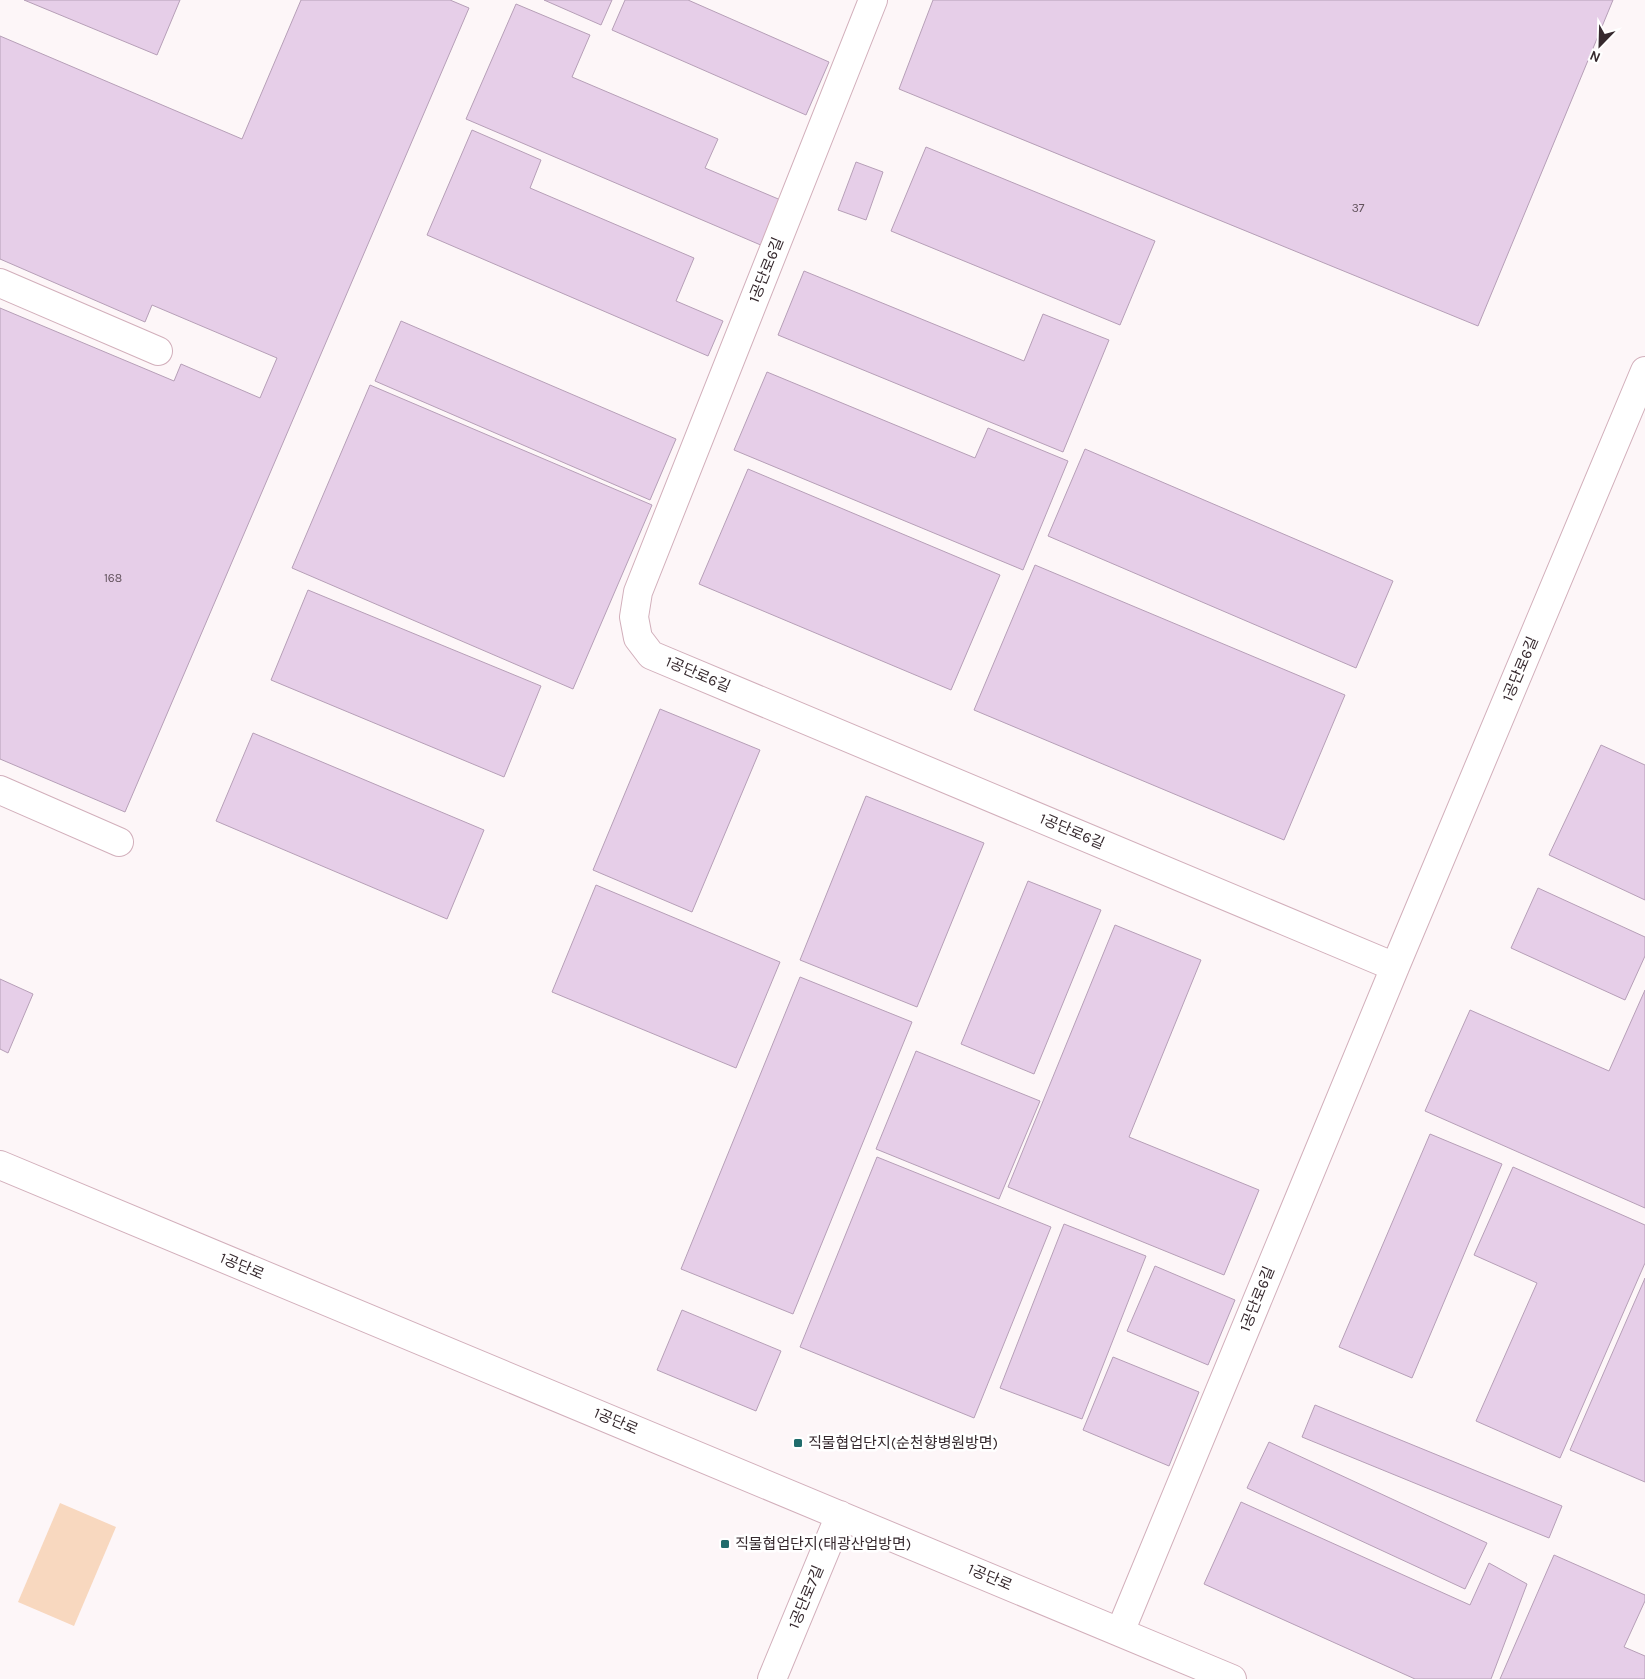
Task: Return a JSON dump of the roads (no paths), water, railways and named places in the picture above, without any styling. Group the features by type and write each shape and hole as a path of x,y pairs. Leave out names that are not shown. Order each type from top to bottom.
{"street":[{"name":"1공단로6길","path":"873,0 638,592 634,617 638,638 651,655 1395,966"},
{"path":"0,284 158,351"},
{"name":"1공단로6길","path":"1120,1632 1395,966 1645,371"},
{"path":"0,790 119,842"},
{"name":"1공단로","path":"0,1165 1232,1679"},
{"name":"1공단로7길","path":"772,1679 840,1515"}],"place":[{"name":"직물협업단지(순천향병원방면)","path":"798,1443"},
{"name":"직물협업단지(태광산업방면)","path":"725,1544"}]}
